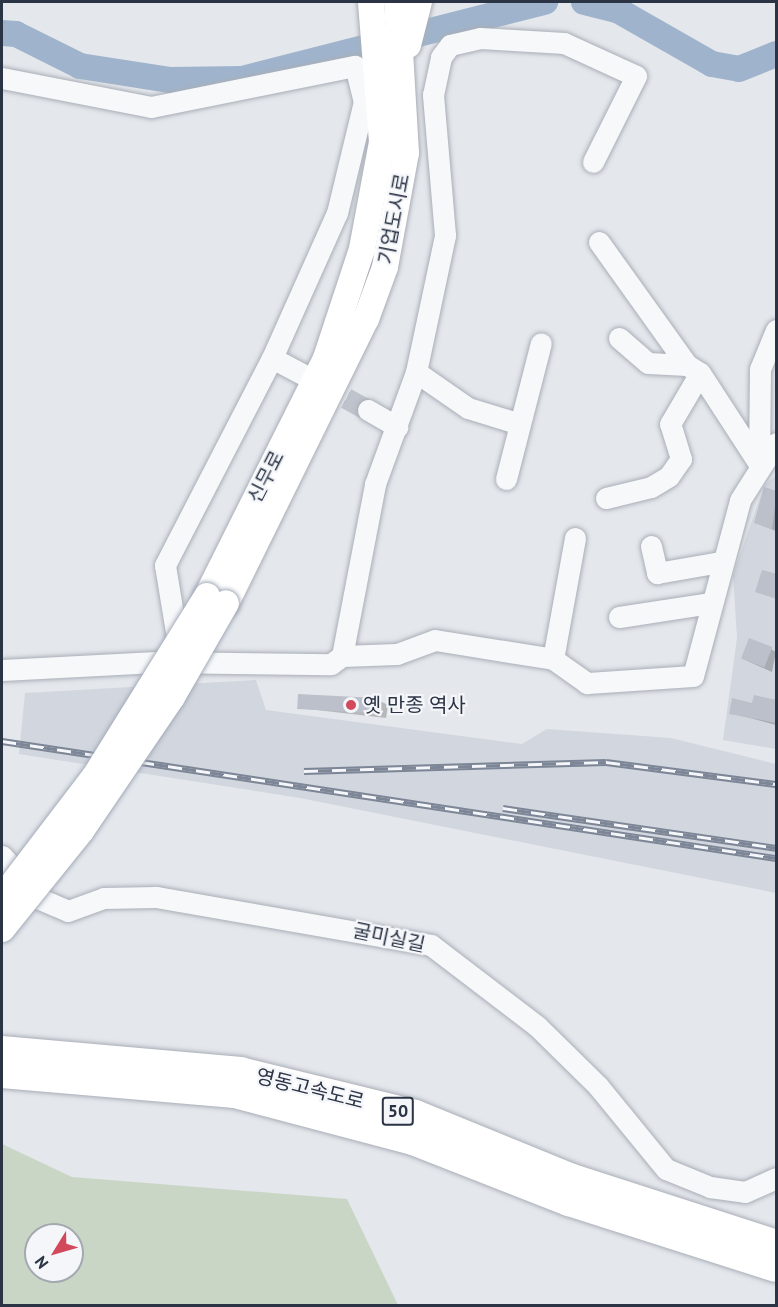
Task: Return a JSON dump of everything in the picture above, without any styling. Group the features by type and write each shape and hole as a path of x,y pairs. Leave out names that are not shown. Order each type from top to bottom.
{"highway":[{"name":"영동고속도로","path":"2,1050 240,1072 382,1107 572,1179 777,1245"},
{"name":"영동고속도로","path":"2,1073 235,1093 413,1140 569,1201 777,1267"}],"main road":[{"path":"351,2 363,17 376,60"},
{"path":"371,2 376,60"},
{"path":"397,2 404,63"},
{"path":"404,63 418,2"},
{"name":"기업도시로","path":"334,363 375,196 373,99 376,60"},
{"name":"기업도시로","path":"334,363 376,292 395,230 406,118 404,63"},
{"name":"신무로","path":"216,600 334,363"},
{"path":"2,898 95,776 216,600"},
{"path":"2,929 81,831 172,697 216,600"}],"street":[{"path":"342,656 375,484 398,427 416,372 445,235 434,116 441,57 450,45 480,38 564,43 636,76 594,162"},
{"path":"2,78 151,107 355,66 373,99 337,213 272,358 165,565 181,662"},
{"path":"406,118 434,116"},
{"path":"599,242 694,369 759,464"},
{"path":"759,464 760,369 777,330"},
{"path":"619,338 633,356 648,363 694,369"},
{"path":"506,479 541,343"},
{"path":"272,358 306,376"},
{"path":"606,498 651,487 669,476 681,459 670,424 694,369"},
{"path":"416,372 468,408 520,424"},
{"path":"368,410 398,427"},
{"path":"2,670 181,662 331,664 342,656 397,654 435,640 553,659 587,682 693,676 720,562 740,500 759,464 777,442"},
{"path":"553,659 575,538"},
{"path":"651,546 657,573 720,562"},
{"path":"619,617 711,603"},
{"name":"굴미실길","path":"2,856 40,899 68,910 104,898 156,897 430,945 537,1026 598,1086 666,1169 710,1187 745,1192 777,1178"}],"shaded area":[{"path":"776,475 776,749 723,740 737,638 733,575 764,486"},
{"path":"256,680 266,710 522,744 547,729 671,738 776,764 776,893 300,798 19,754 25,693"}],"green space":[{"path":"2,1144 72,1177 347,1199 398,1305 2,1305"}],"building":[{"path":"764,487 777,491 772,529 754,523"},
{"path":"762,570 777,574 777,599 755,592"},
{"path":"749,638 772,647 764,667 741,659"},
{"path":"298,694 381,698 380,713 297,709"},
{"path":"754,695 777,700 777,723 729,714 732,698 752,703"}],"waterway":[{"path":"2,33 16,34 80,66 169,80 242,79 545,2"},
{"path":"584,2 619,11 712,64 739,69 776,54"}],"tunnel":[{"path":"319,383 368,410"}],"railway":[{"path":"2,741 776,858"},
{"path":"304,771 606,762 776,784"},
{"path":"503,808 776,848"}],"place":[{"name":"옛 만종 역사","path":"351,705"}]}
